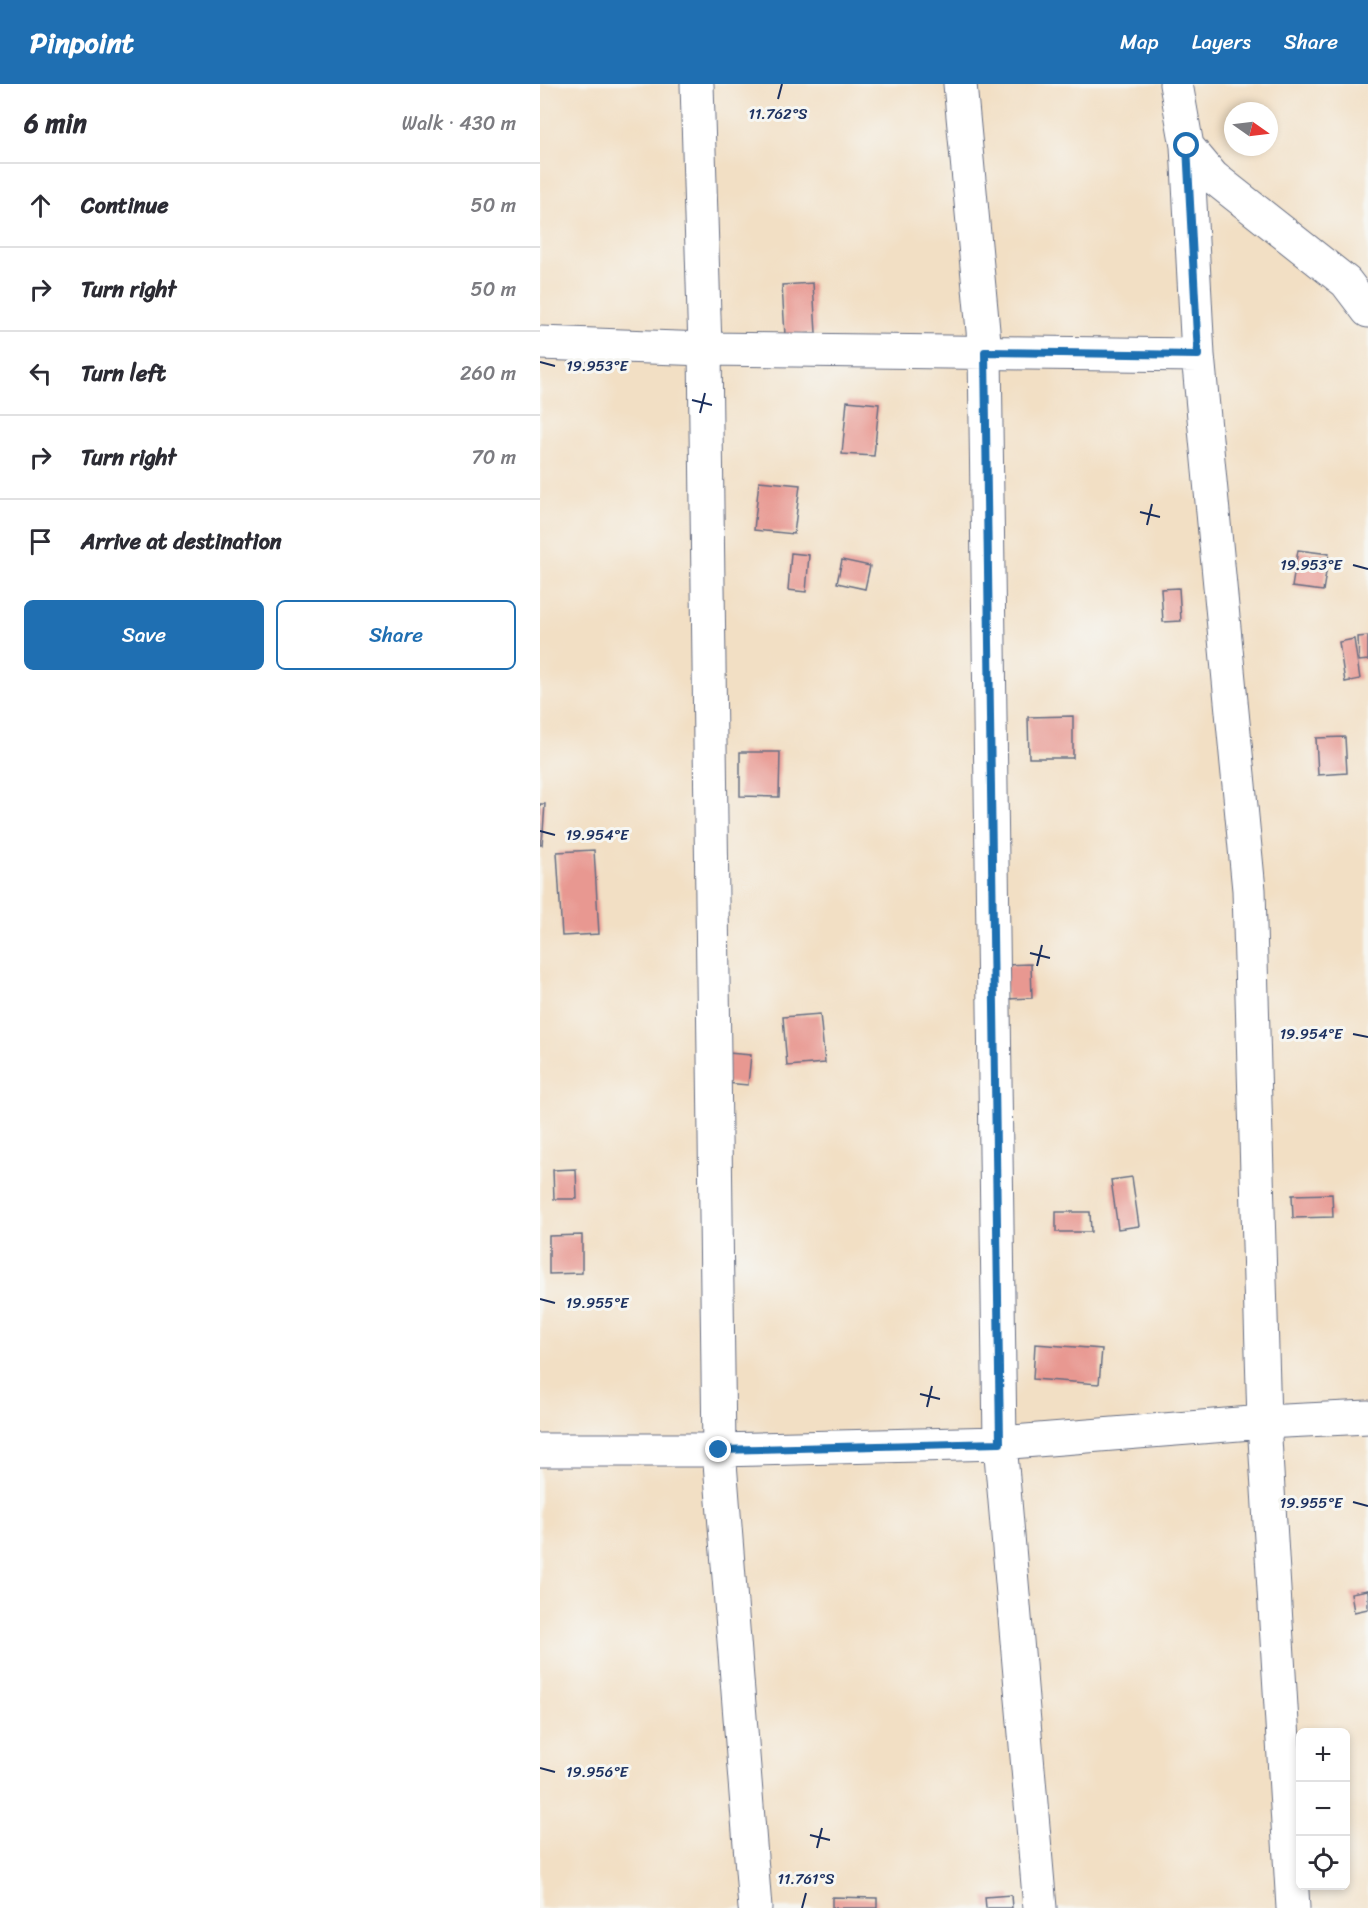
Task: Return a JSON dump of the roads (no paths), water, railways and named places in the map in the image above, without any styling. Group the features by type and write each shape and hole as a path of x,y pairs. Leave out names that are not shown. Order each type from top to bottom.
{"street":[{"path":"697,84 705,349 719,1450 755,1908"},
{"path":"960,84 985,352 1000,1443 1040,1908"},
{"path":"1176,84 1187,146 1198,355 1249,890 1263,1422 1293,1908"},
{"path":"1187,146 1213,177 1346,282 1368,311"},
{"path":"540,343 705,349 1198,355"},
{"path":"540,1450 719,1450 1000,1443 1263,1422 1368,1418"}]}
